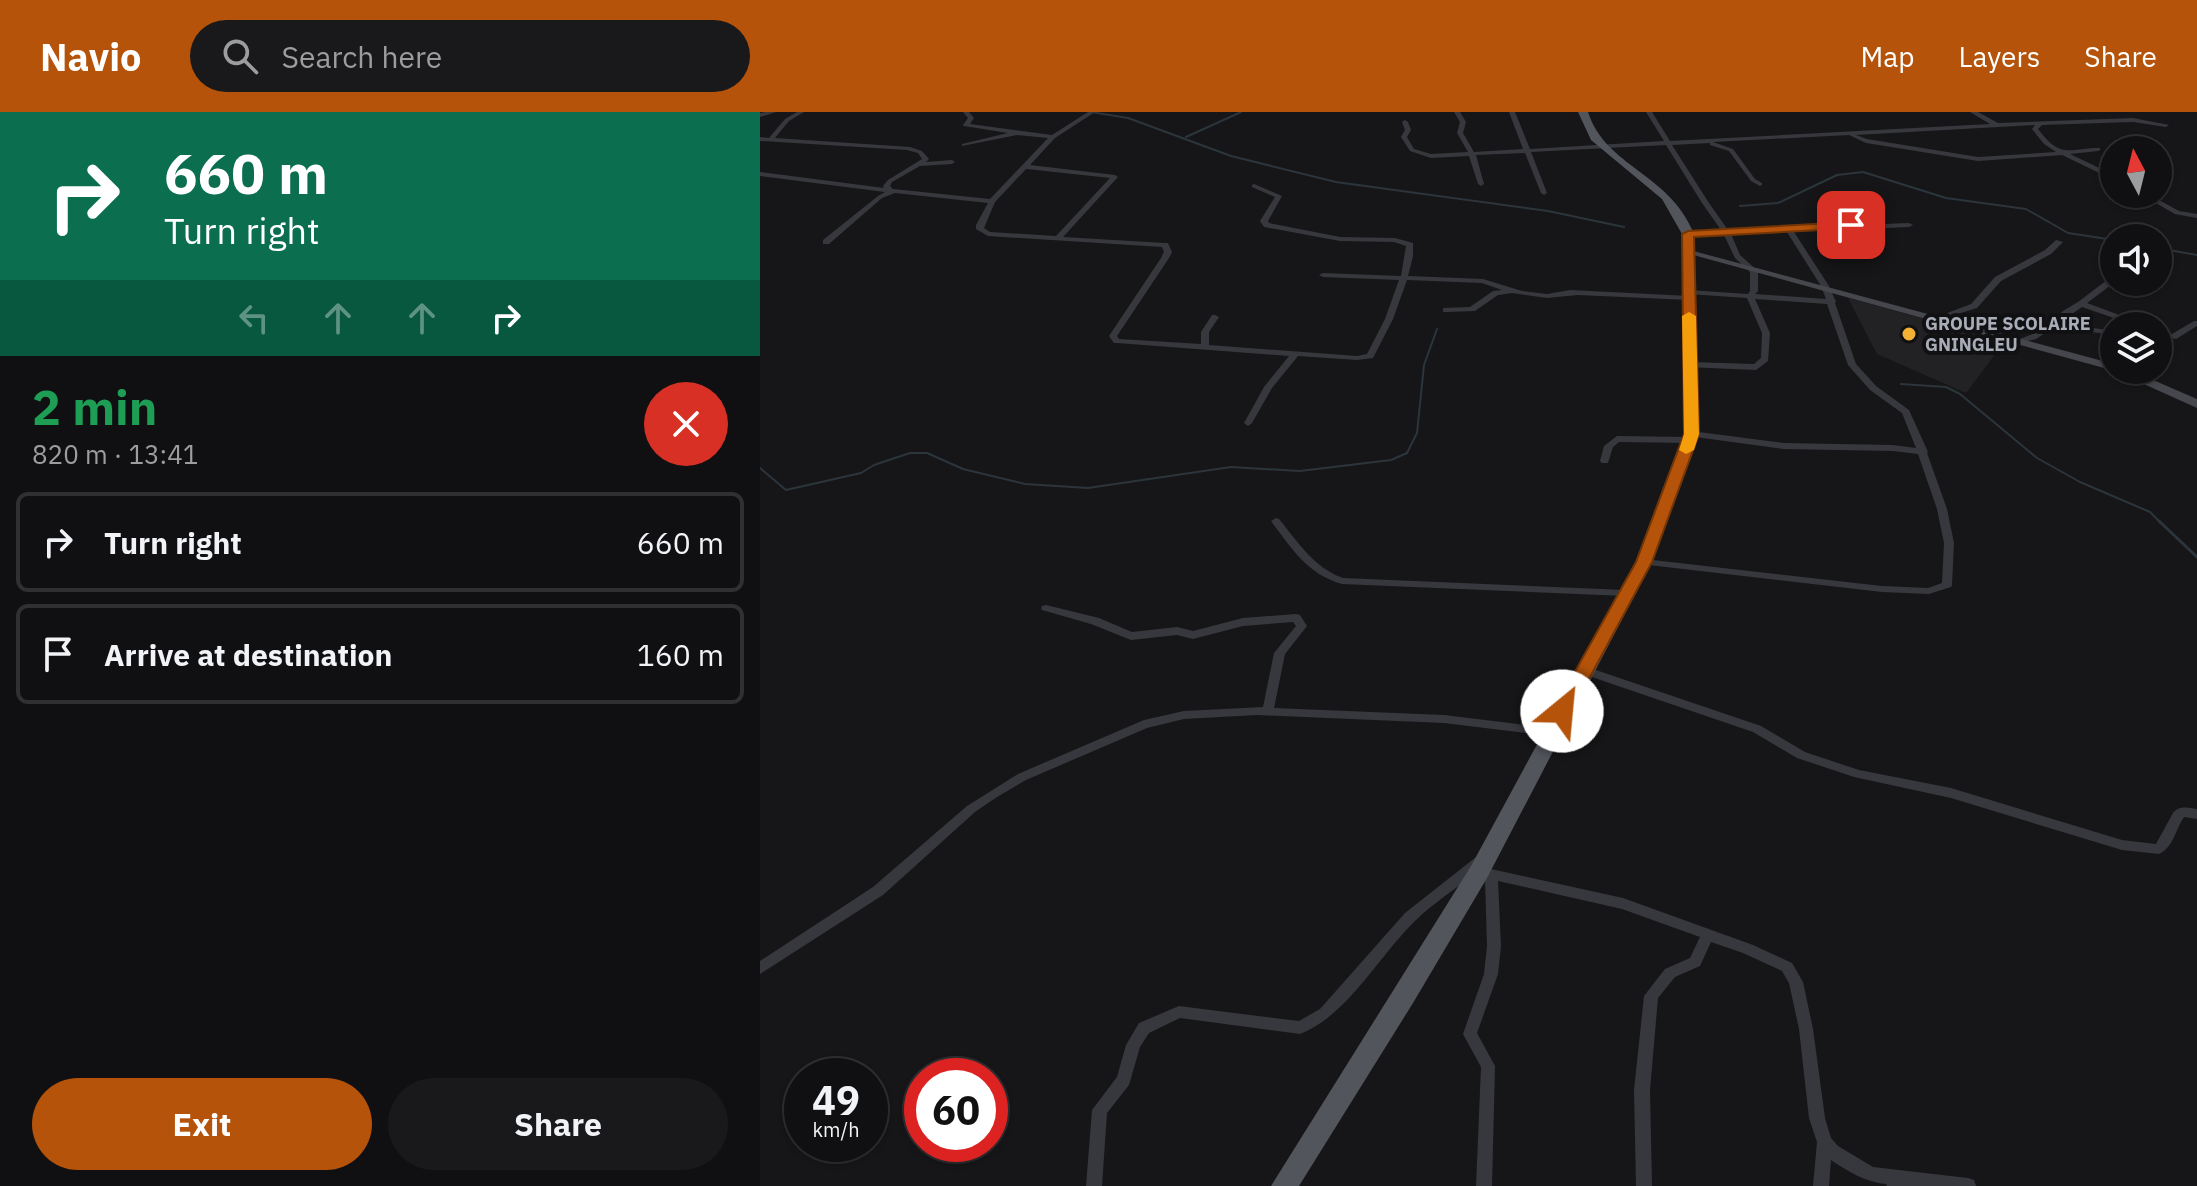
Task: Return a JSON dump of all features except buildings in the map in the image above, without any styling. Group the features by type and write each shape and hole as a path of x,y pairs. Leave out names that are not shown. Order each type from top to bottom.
{"main road":[{"path":"1284,1186 1486,867 1551,732 1644,562 1690,437 1689,242 1680,213 1661,192 1601,147 1589,131 1583,112"}],"street":[{"path":"760,115 773,112"},
{"path":"772,138 787,120 801,112"},
{"path":"966,112 971,116 966,125 1052,137"},
{"path":"1092,112 1052,137 992,201 980,225 983,231 1165,245 1168,252 1165,258 1113,338 1126,342 1357,358 1370,356 1383,333 1404,277 1410,245 1404,241 1340,239 1267,225 1264,221 1279,196 1254,186"},
{"path":"1457,112 1463,122 1460,133 1472,154 1481,184"},
{"path":"1512,112 1544,193"},
{"path":"1649,112 1694,182 1700,199 1727,233 1738,257 1756,277 1750,296 1766,333 1765,359 1756,367 1690,365"},
{"path":"1973,112 1997,125"},
{"path":"2039,112 2053,123"},
{"path":"1405,122 1408,130 1405,139 1416,153 1431,156 2041,123 2135,120 2166,125"},
{"path":"2041,123 2035,129 2041,139 2100,171"},
{"path":"964,145 1023,133"},
{"path":"1849,133 1866,141 1978,159 2098,149"},
{"path":"760,139 908,148 920,152 927,161"},
{"path":"1708,142 1731,150 1753,180 1760,184"},
{"path":"862,188 927,161 952,162"},
{"path":"1027,167 1115,177 1058,238"},
{"path":"894,190 886,186 888,183 911,168"},
{"path":"760,174 992,201"},
{"path":"826,242 880,197 894,190"},
{"path":"2168,208 2177,213 2197,216"},
{"path":"1689,242 1727,233 1909,225"},
{"path":"1644,562 1882,589 1939,590 1947,585 1949,543 1942,509 1906,412 1873,388 1852,365 1825,286 1790,231"},
{"path":"1689,242 1748,265 2100,364"},
{"path":"1938,318 1974,306 1998,279 2048,252 2059,242"},
{"path":"1323,275 1404,277 1575,293 1750,296 1832,302"},
{"path":"1499,284 1513,290 1547,296 1575,293"},
{"path":"1446,310 1472,309 1496,293 1532,288"},
{"path":"2023,341 2042,336 2067,311 2100,290"},
{"path":"2081,304 2104,312"},
{"path":"1205,346 1205,332 1215,317"},
{"path":"2173,337 2197,323"},
{"path":"2054,325 2100,331"},
{"path":"1248,423 1263,395 1296,353"},
{"path":"2154,384 2197,404"},
{"path":"1605,461 1609,446 1617,439 1690,437 1783,446 1893,448 1923,452"},
{"path":"1276,521 1330,580 1356,584 1379,582 1625,593"},
{"path":"1046,608 1095,621 1131,636 1177,631 1193,635 1243,622 1296,618 1302,626 1280,653 1268,711"},
{"path":"1584,670 1757,729 1801,755 1858,774 1951,793 2122,845 2159,849 2166,843 2173,819 2181,812 2197,814"},
{"path":"760,968 878,891 971,809 1022,777 1144,724 1184,715 1268,711 1444,719 1551,732"},
{"path":"1484,1186 1488,1066 1470,1034 1491,974 1494,946 1486,867"},
{"path":"1094,1186 1100,1110 1124,1080 1133,1045 1144,1028 1179,1012 1300,1028 1325,1014 1410,917 1486,867 1623,904 1748,949 1787,967 1792,972 1806,1029 1817,1118 1825,1142 1832,1151 1857,1168 1894,1182 1968,1186"},
{"path":"1644,1186 1642,1090 1651,996 1670,973 1695,962 1708,934"},
{"path":"1821,1186 1825,1142"}],"shaded area":[{"path":"1848,298 2005,341 1966,393 1877,354"}],"waterway":[{"path":"1091,112 1128,118 1231,156 1336,182 1548,211 1624,227"},
{"path":"1186,137 1241,112"},
{"path":"1740,206 1778,203 1837,175 1863,172 1946,198 2026,209 2068,233 2100,238"},
{"path":"2172,251 2197,255"},
{"path":"760,468 786,490 861,473 874,465 910,453 927,453 963,469 1025,484 1088,488 1231,467 1300,471 1391,460 1407,453 1417,433 1424,365 1437,329"},
{"path":"1901,384 1946,387 1960,394 2037,458 2080,482 2150,512 2159,521"},
{"path":"2159,521 2197,557"}],"slow traffic":[{"path":"1686,450 1691,434 1689,316"}],"place":[{"name":"GROUPE SCOLAIRE GNINGLEU","path":"1909,334"}],"route":[{"path":"1562,711 1644,562 1691,434 1688,234 1790,231 1851,225"}]}
